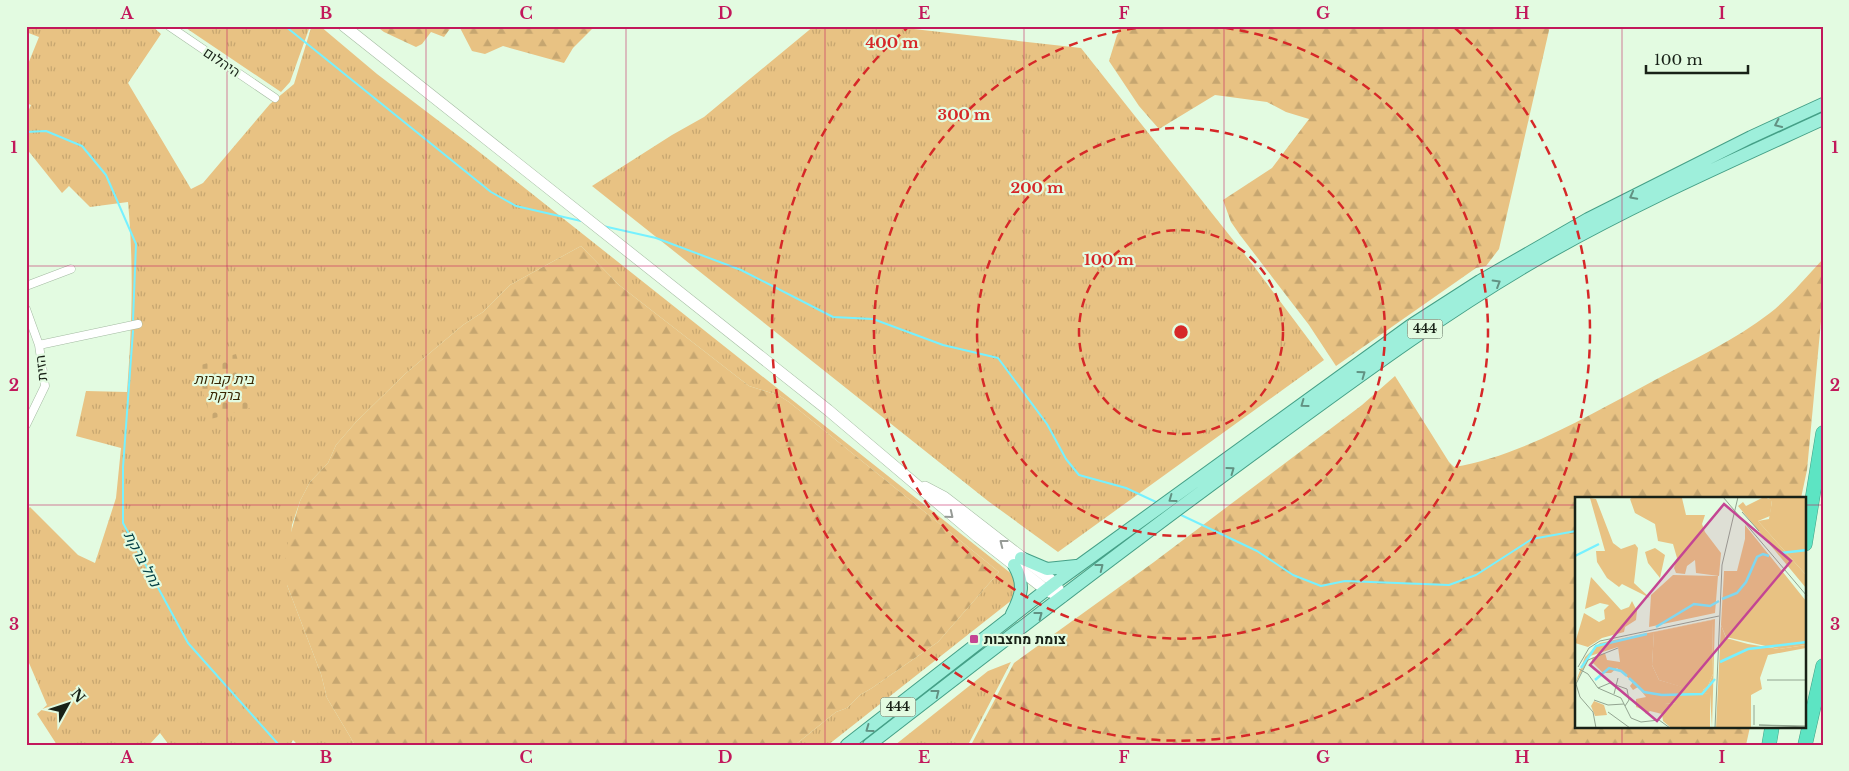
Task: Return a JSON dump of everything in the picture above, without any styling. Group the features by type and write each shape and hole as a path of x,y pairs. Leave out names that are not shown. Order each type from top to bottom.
{"highway":[{"path":"1806,538 1823,433"},
{"path":"1806,745 1823,666"},
{"path":"1769,745 1772,728"}],"main road":[{"path":"344,26 828,410 915,481 938,505 1018,561 1062,597"},
{"name":"444","path":"847,745 1051,587 1410,326 1480,281 1588,218 1751,137 1823,104"},
{"name":"444","path":"870,745 1140,536 1393,351 1485,290 1559,247 1645,201 1823,119"},
{"path":"1018,561 1047,569 1066,568 1083,564"},
{"path":"1011,618 1021,592 1022,578 1018,561"}],"street":[{"name":"היהלום","path":"169,26 275,98"},
{"path":"26,286 71,269"},
{"name":"הזית","path":"26,309 39,344 45,386 26,426"},
{"path":"39,344 138,324"}],"green space":[{"path":"26,26 152,26 161,34 128,83 191,189 203,183 270,104 294,84 311,28 320,26 377,74 473,147 1018,579 1017,596 828,745 795,745 836,712 847,708 860,695 938,642 999,572 789,402 778,395 749,386 619,285 581,246 510,285 483,312 463,325 405,374 356,422 336,445 328,463 310,482 300,501 292,525 287,585 321,674 327,698 355,745 298,745 293,740 290,745 169,745 160,733 149,745 57,745 37,714 47,705 29,663 26,664 26,510 30,507 78,555 95,563 116,498 121,448 76,436 86,391 127,392 131,320 131,250 128,202 90,207 69,186 62,193 26,148 26,116 31,105 26,103 26,69 39,37 26,32"},
{"path":"183,26 310,26 290,82 281,92"},
{"path":"376,26 452,26 444,37 431,32 422,44 416,47 384,32"},
{"path":"459,26 595,26 573,48 564,63 503,46 485,54 472,51"},
{"path":"814,26 887,26 1081,48 1253,265 1324,360 1058,552 988,501 592,186 704,117"},
{"path":"1123,26 1550,26 1499,249 1486,266 1476,268 1336,366 1309,325 1231,222 1223,200 1272,168 1309,119 1286,112 1267,102 1215,95 1159,129 1139,106 1109,61 1117,35"},
{"path":"581,246 619,285 749,386 778,395 789,402 999,572 938,642 860,695 847,708 836,712 795,745 355,745 327,698 321,674 287,585 285,553 300,501 310,482 328,463 336,445 356,422 405,374 463,325 483,312 510,285"},
{"path":"1823,259 1823,300 1807,470 1801,497 1575,497 1575,728 1750,728 1746,745 971,745 1014,663 1154,562 1362,405 1395,376 1454,467 1506,453 1532,443 1608,406 1729,341 1757,323 1791,294"},
{"name":"בית קברות ברקת","path":"236,354 253,407 211,419 195,367"},
{"path":"1011,662 968,745 895,745 988,671"}],"waterway":[{"path":"285,26 491,192 516,206 581,221"},
{"name":"נחל ברקת","path":"26,132 46,131 82,146 106,175 136,244 133,320"},
{"path":"603,226 656,238 741,270 833,317 873,319 943,345 998,358 1047,424 1066,459 1079,475 1126,488 1156,502"},
{"name":"נחל ברקת","path":"133,331 123,467 123,523 188,643 279,745"},
{"path":"1181,515 1257,551 1293,575 1321,586 1345,581 1449,585 1476,575 1532,539 1575,531"}],"place":[{"name":"צומת מחצבות","path":"974,639"}]}
